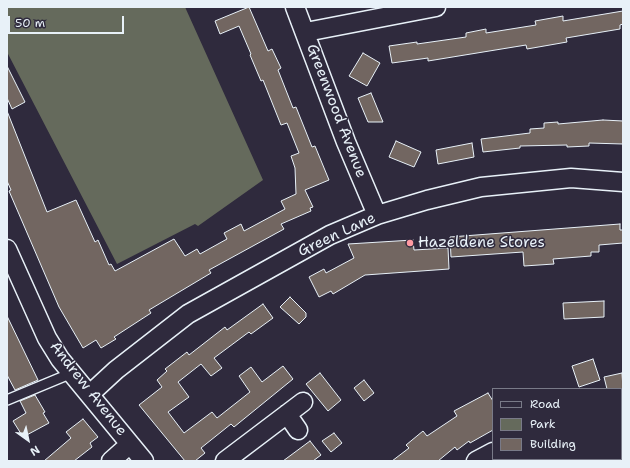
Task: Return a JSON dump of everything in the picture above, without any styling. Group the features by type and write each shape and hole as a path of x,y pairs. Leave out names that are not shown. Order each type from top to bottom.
{"street":[{"name":"Greenwood Avenue","path":"295,7 306,32 346,142 377,215"},
{"path":"306,32 436,7"},
{"name":"Green Lane","path":"90,394 116,370 188,314 330,235 377,215 427,200 481,187 570,178 623,182"},
{"name":"Andrew Avenue","path":"7,249 47,338 60,359 144,461"},
{"path":"225,461 303,402"},
{"path":"287,414 298,430"},
{"path":"111,461 130,444"},
{"path":"476,461 492,453"}],"lane":[{"path":"7,400 72,373"}],"green space":[{"path":"185,7 263,180 198,226 195,224 117,264 7,52 7,8"}],"building":[{"path":"249,7 268,51 272,49 281,68 278,70 293,108 296,107 312,147 315,146 329,180 305,190 313,207 310,208 311,211 281,224 284,229 209,270 211,273 149,310 151,313 114,337 116,339 101,348 96,340 83,348 59,307 9,191 11,190 7,181 7,111 47,212 76,200 95,242 98,240 109,265 111,264 115,271 174,239 185,256 197,249 200,254 227,239 224,233 241,224 244,231 285,209 281,201 296,194 295,168 291,156 299,153 287,123 281,125 263,80 261,81 239,26 220,34 215,21"},
{"path":"623,11 623,24 620,25 620,29 566,38 567,42 527,49 526,45 428,61 428,58 392,63 389,46 417,42 417,44 466,37 466,33 486,29 486,33 536,25 535,21 563,16 563,21"},
{"path":"363,53 380,63 367,86 349,76"},
{"path":"7,66 25,102 12,109 7,98"},
{"path":"371,93 383,122 368,122 358,98"},
{"path":"603,120 623,121 623,144 589,143 589,146 567,147 567,145 520,146 520,148 483,152 481,139 530,133 530,129 544,128 544,123 558,122 558,124"},
{"path":"396,141 421,152 414,167 389,157"},
{"path":"472,143 474,157 438,164 436,150"},
{"path":"620,224 620,230 623,230 623,243 599,245 599,252 591,252 591,256 553,259 554,264 524,266 523,252 451,257 450,237"},
{"path":"413,240 414,250 448,248 449,269 365,275 333,294 331,291 319,297 309,277 324,269 326,273 354,258 348,244"},
{"path":"290,297 306,313 306,317 299,324 280,307"},
{"path":"604,301 604,317 564,319 563,303"},
{"path":"263,304 273,318 251,334 249,332 214,358 222,368 211,376 201,364 178,382 189,397 168,412 184,433 212,412 217,418 250,392 239,376 251,367 262,382 283,366 293,379 234,427 231,424 201,448 205,453 195,461 185,461 139,405 162,387 157,380 167,371 165,369 187,352 189,355 225,327 227,330"},
{"path":"7,316 38,380 15,390 7,375"},
{"path":"593,359 600,380 579,387 572,366"},
{"path":"320,373 341,400 328,411 306,384"},
{"path":"622,373 623,389 607,388 604,377"},
{"path":"364,380 374,393 364,401 354,388"},
{"path":"488,393 492,399 492,431 470,443 469,441 457,450 455,447 438,461 392,461 409,448 406,445 423,431 427,436 457,416 454,411"},
{"path":"35,395 45,412 43,413 49,423 23,437 13,421 26,413 20,401"},
{"path":"83,419 98,437 90,443 92,447 74,461 44,461 71,438 66,432"},
{"path":"334,433 342,443 331,452 322,441"},
{"path":"310,441 321,455 313,461 283,461"}],"place":[{"name":"Hazeldene Stores","path":"410,243"}]}
